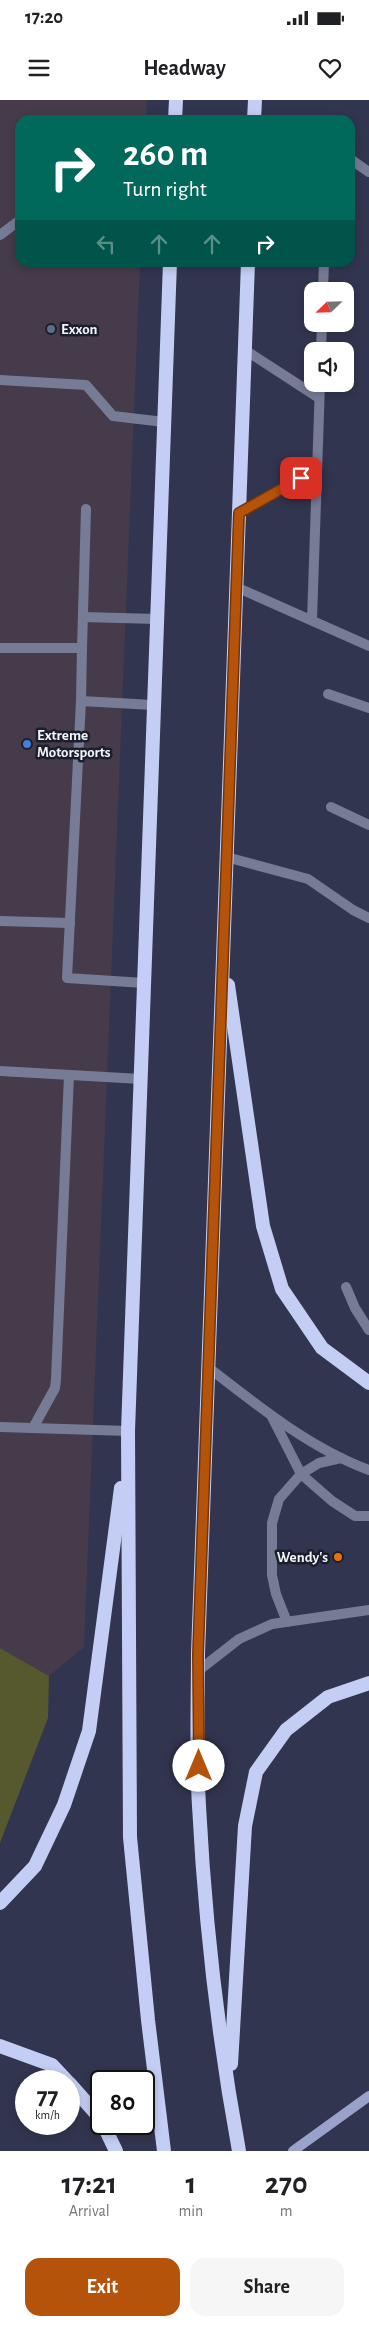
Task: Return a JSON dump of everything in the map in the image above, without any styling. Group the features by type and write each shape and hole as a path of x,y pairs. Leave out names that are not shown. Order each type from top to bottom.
{"highway":[{"path":"175,115 176,100"},
{"path":"254,100 254,115"},
{"path":"164,2151 148,2020 130,1837 128,1431 170,267"},
{"path":"239,2151 229,2095 210,1953 199,1804 198,1671 248,267"},
{"path":"223,948 263,1226 282,1289 322,1348 369,1382"},
{"path":"0,1903 35,1866 64,1805 89,1731 128,1431"},
{"path":"229,2095 245,1826 256,1772 286,1730 328,1697 369,1683"},
{"path":"0,2046 52,2065 57,2070"},
{"path":"80,2095 90,2107"},
{"path":"109,2135 116,2151"}],"main road":[{"path":"293,2151 369,2096"}],"lane":[{"path":"355,162 369,172"},
{"path":"0,235 15,224"},
{"path":"323,282 324,267"},
{"path":"245,350 319,398"},
{"path":"0,380 86,385 113,416 164,422"},
{"path":"312,620 319,392"},
{"path":"239,513 317,469"},
{"path":"86,509 82,617 82,701 66,978 144,983"},
{"path":"236,586 369,646"},
{"path":"82,617 157,619"},
{"path":"0,648 82,648"},
{"path":"328,694 369,708"},
{"path":"82,701 153,705"},
{"path":"331,807 369,825"},
{"path":"226,857 308,879 353,910 369,918"},
{"path":"0,921 70,923"},
{"path":"0,1072 140,1079"},
{"path":"33,1428 55,1388 56,1379 68,1075"},
{"path":"346,1287 355,1308 369,1330"},
{"path":"208,1368 272,1417 341,1458 369,1470"},
{"path":"272,1417 301,1474 332,1500 356,1516 369,1516"},
{"path":"0,1427 128,1431"},
{"path":"287,1622 276,1594 272,1575 272,1523 279,1499 301,1474 318,1463 341,1458"},
{"path":"198,1671 239,1639 272,1624 369,1610"}],"shaded area":[{"path":"0,100 147,100 146,115 15,115 15,267 140,267 84,1647 49,1676 0,1648"}],"green space":[{"path":"0,1648 49,1676 48,1718 0,1843"}],"place":[{"name":"Exxon","path":"51,329"},
{"name":"Extreme Motorsports","path":"27,744"},
{"name":"Wendy's","path":"338,1557"}],"route":[{"path":"199,1766 198,1654 239,513 301,478"}]}
